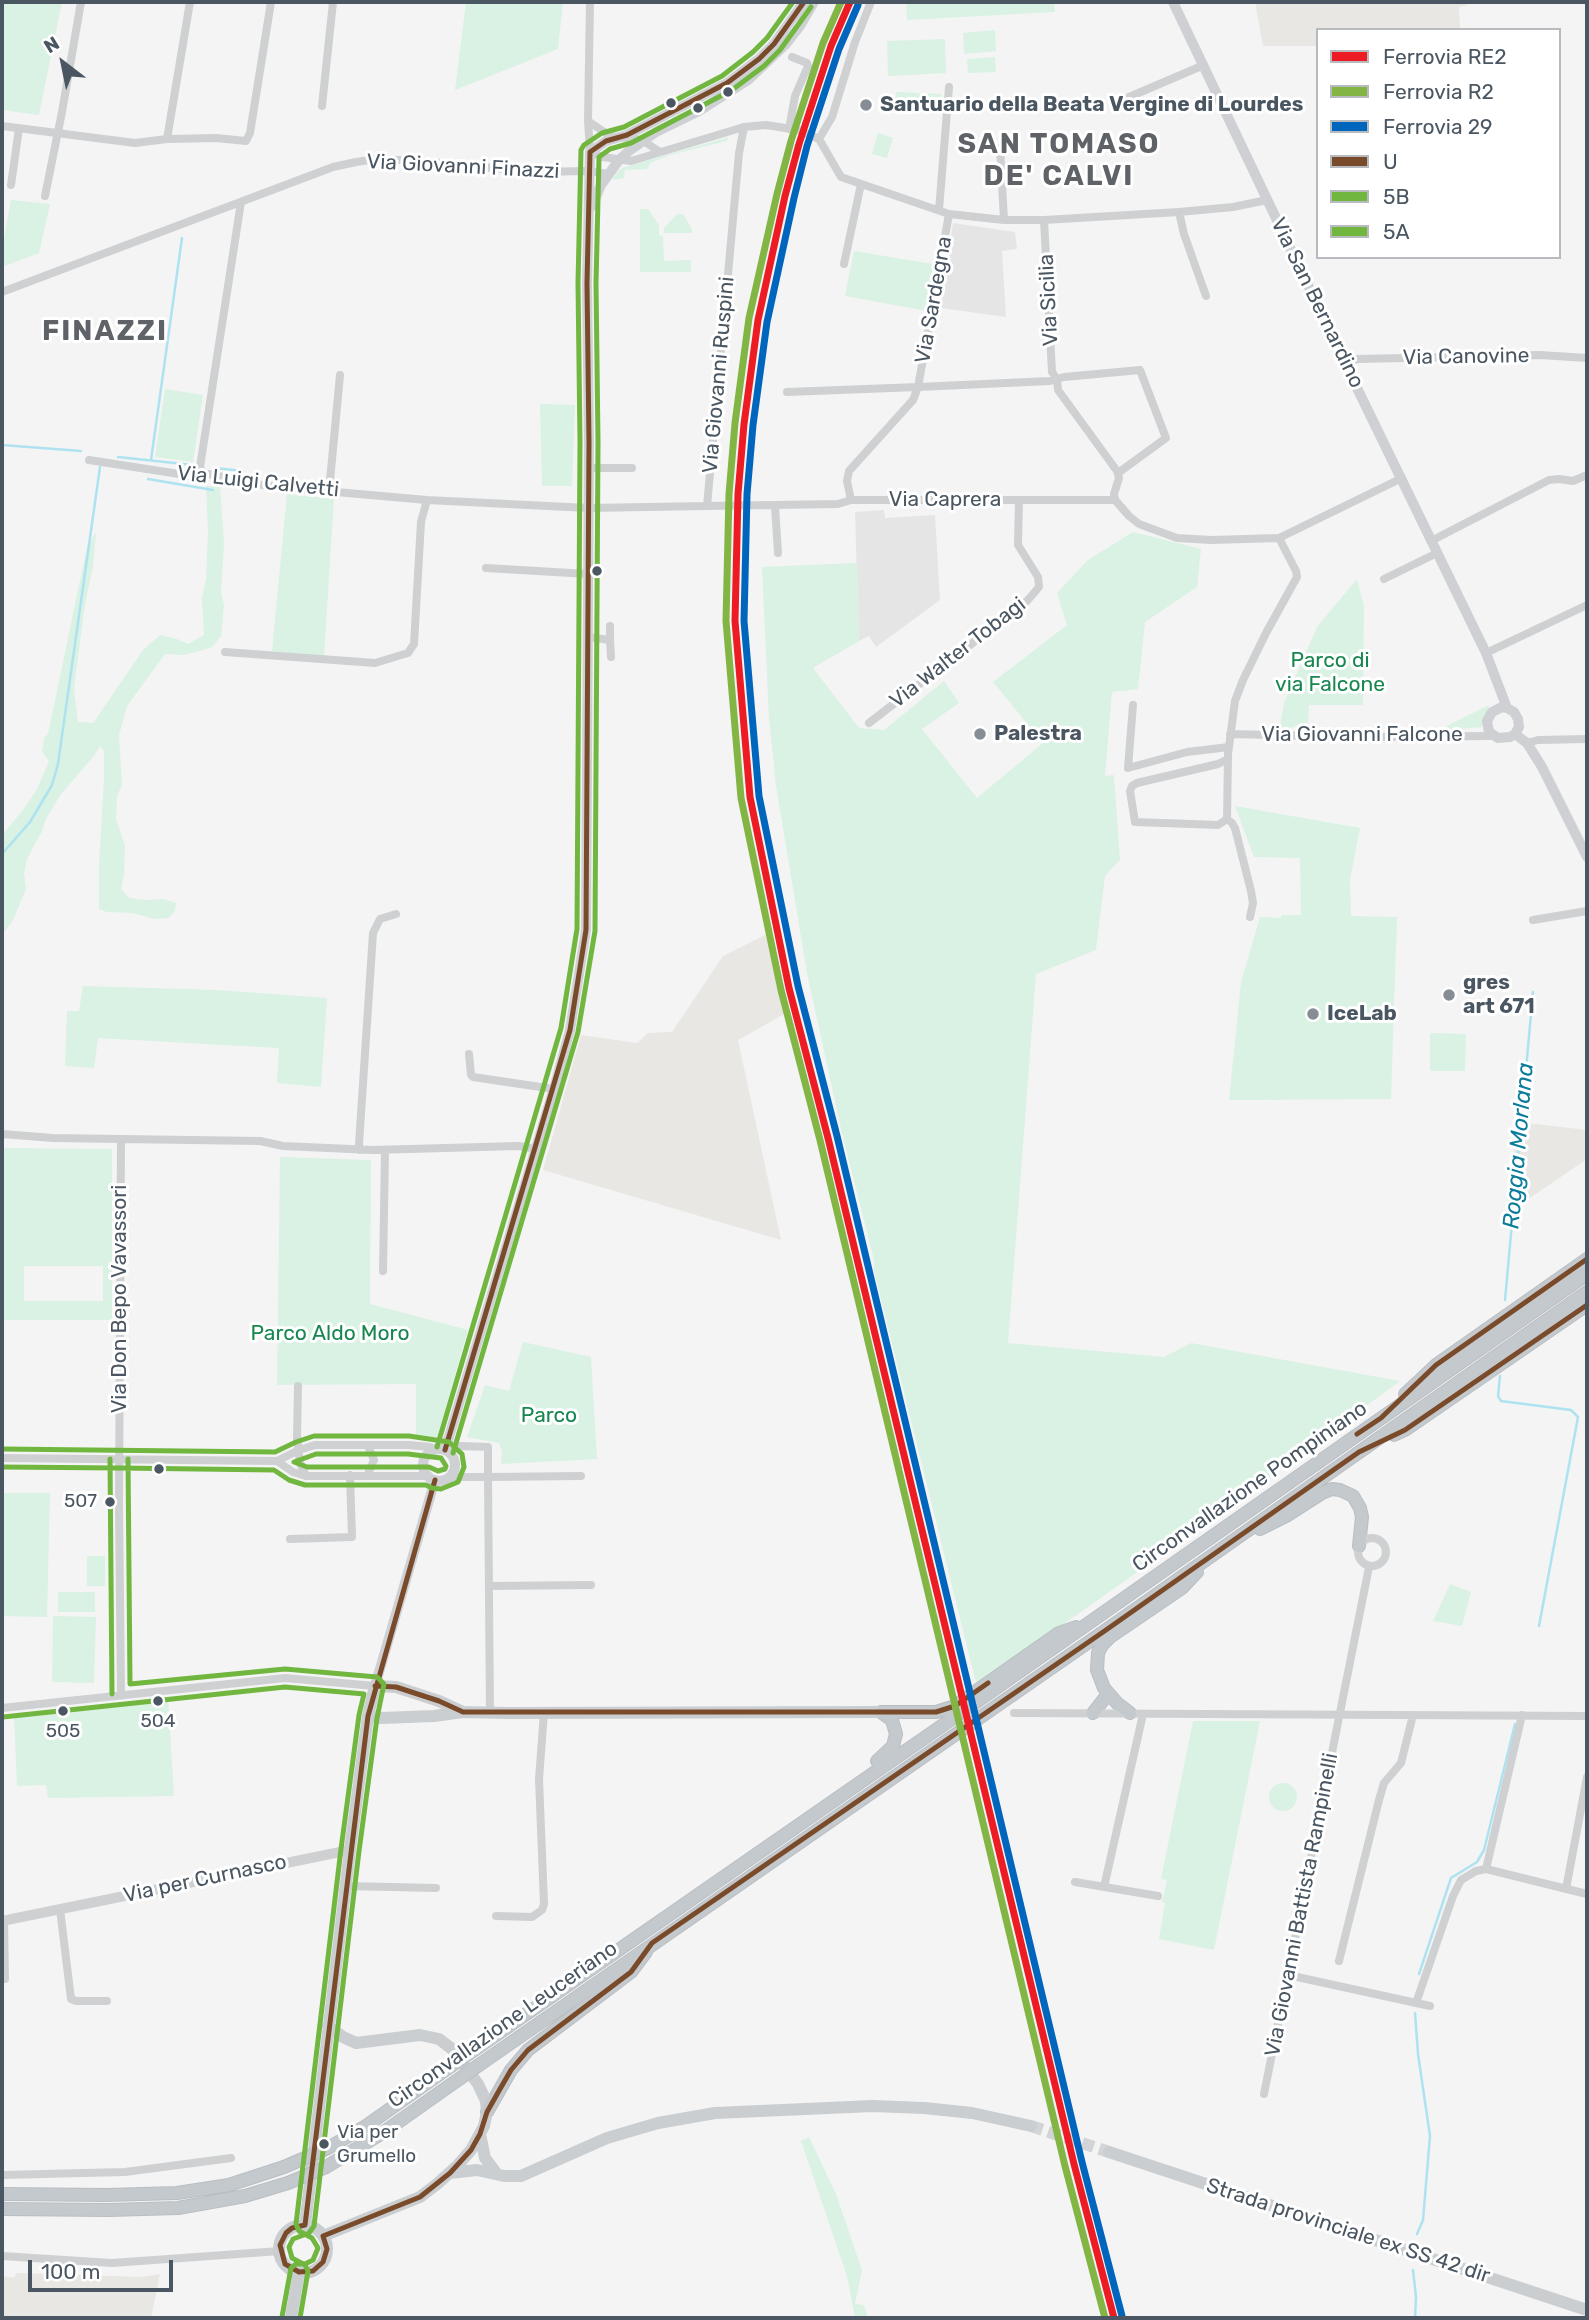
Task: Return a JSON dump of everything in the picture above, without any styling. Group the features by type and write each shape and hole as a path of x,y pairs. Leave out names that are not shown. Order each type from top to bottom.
{"highway":[{"path":"1381,1418 1436,1365 1587,1259"},
{"name":"Circonvallazione Pompiniano","path":"969,1707 1587,1274"},
{"name":"Circonvallazione Pompiniano","path":"972,1723 1587,1292"},
{"path":"1359,1452 1405,1430 1587,1306"},
{"path":"1136,1714 1108,1694 1097,1670 1102,1645 1182,1588 1223,1547 1286,1516 1332,1489 1353,1496 1360,1508 1362,1517 1359,1546"},
{"path":"881,1712 936,1712 954,1706 1059,1633 1090,1622"},
{"path":"1093,1713 1108,1694"},
{"name":"Circonvallazione Leuceriano","path":"2,2194 177,2193 229,2185 284,2167 328,2148 366,2126 969,1707"},
{"path":"838,1796 847,1780 880,1759 893,1746 896,1734 894,1725 881,1712"},
{"name":"Circonvallazione Leuceriano","path":"2,2209 178,2208 245,2196 288,2183 326,2167 384,2132 652,1943 972,1723"},
{"path":"487,2112 511,2070 528,2050 631,1972 652,1943"}],"main road":[{"path":"443,1450 537,1149 549,1088 570,1030 586,930 589,508 587,283 590,152 606,141 618,138 710,94 744,71 774,44 804,2"},
{"path":"590,212 601,185 619,160 642,141 699,111 748,80 786,44 814,2"},
{"name":"Via San Bernardino","path":"1173,2 1486,653 1507,708 1514,712 1518,719 1519,727 1515,734"},
{"path":"1507,708 1497,709 1489,716 1488,726 1493,736 1504,739 1515,734 1527,743 1587,857"},
{"path":"443,1450 454,1458 455,1467 452,1475 436,1479 424,1464 429,1453 443,1450"},
{"path":"305,2225 368,1716 436,1479"},
{"path":"375,1685 396,1687 439,1700 463,1712"},
{"path":"368,1716 434,1716 463,1712 881,1712"},
{"path":"323,2236 420,2197 464,2159 480,2134 487,2112 486,2101 478,2084 452,2049 439,2039 420,2035 356,2043 328,2026"},
{"path":"450,2173 477,2170 520,2175 607,2138 658,2123 715,2113 873,2106 924,2108 972,2113 1031,2126"},
{"path":"480,2134 485,2158 497,2174"},
{"name":"Strada provinciale ex SS 42 dir","path":"1109,2152 1587,2310"},
{"path":"305,2225 323,2236 327,2249 323,2262 313,2271 299,2273 285,2264 280,2251 282,2238 292,2228 305,2225"},
{"path":"291,2318 299,2273"}],"street":[{"path":"45,196 80,2"},
{"path":"167,139 190,2"},
{"path":"2,126 135,143 216,138 247,141 271,2"},
{"path":"322,106 333,2"},
{"path":"590,2 590,152 631,161 744,127 766,125 789,128 819,139 841,177 949,214 1004,220 1044,220 1179,212 1233,207 1267,200"},
{"path":"819,139 832,117 855,42 871,2"},
{"path":"789,128 795,96 808,66 807,63 792,57"},
{"path":"1115,103 1204,65"},
{"path":"939,210 949,87"},
{"path":"588,121 605,134 642,141 660,152"},
{"name":"Via Giovanni Ruspini","path":"707,506 744,127"},
{"path":"10,185 19,128"},
{"path":"1000,148 1004,220"},
{"name":"Via Giovanni Finazzi","path":"2,292 333,167 376,159 534,172 590,171 608,174"},
{"path":"844,264 861,184"},
{"path":"203,473 200,467 241,202"},
{"path":"1179,212 1206,296"},
{"name":"Via Sardegna","path":"851,500 847,481 849,471 913,400 918,387 949,214"},
{"name":"Via Sicilia","path":"1044,220 1052,372 1057,379 1058,390 1118,473"},
{"name":"Via Canovine","path":"1345,362 1358,359 1540,355 1587,358"},
{"path":"1057,379 1140,370 1166,438 1118,473 1115,500 1139,523 1177,538 1279,538 1402,478"},
{"path":"328,491 340,374"},
{"name":"Via Sardegna","path":"787,392 1057,379"},
{"name":"Via Luigi Calvetti","path":"89,460 192,476 203,473 268,486 427,500 589,508"},
{"path":"589,468 632,468"},
{"path":"1431,541 1549,480 1573,481 1587,475"},
{"path":"225,652 375,663 408,653 414,644 421,522 427,500"},
{"name":"Via Caprera","path":"707,506 838,504 851,500 1115,500"},
{"name":"Via Walter Tobagi","path":"869,723 1027,601 1039,587 1038,578 1017,545 1019,500"},
{"path":"589,508 707,506"},
{"path":"775,506 778,553"},
{"path":"1227,819 1228,760 1233,709 1243,680 1297,578 1279,538"},
{"path":"1384,579 1437,553"},
{"path":"486,568 588,574"},
{"path":"1486,653 1587,605"},
{"path":"610,626 611,657"},
{"path":"588,637 610,640"},
{"path":"1133,705 1128,768 1187,752 1229,747"},
{"name":"Via Giovanni Falcone","path":"1230,734 1493,736"},
{"path":"1527,743 1587,738"},
{"path":"1227,819 1218,825 1137,823 1133,819 1130,791 1137,783 1228,760"},
{"path":"1227,819 1233,822 1251,891 1250,917"},
{"path":"1533,919 1587,911"},
{"path":"360,1150 373,933 380,919 396,914"},
{"path":"469,1054 473,1077 549,1088"},
{"path":"2,1134 52,1138 260,1141 283,1146 360,1150 518,1146 537,1149"},
{"name":"Via Don Bepo Vavassori","path":"121,1139 121,1694"},
{"path":"383,1271 385,1150"},
{"path":"298,1386 297,1438 300,1463 306,1476"},
{"path":"2,1458 277,1461 315,1445 409,1445 443,1450 460,1446 487,1447 490,1713"},
{"path":"367,1476 374,1460 368,1446"},
{"path":"277,1461 293,1472 306,1476 436,1479 581,1476"},
{"path":"290,1539 352,1537 350,1475"},
{"name":"Via Giovanni Battista Rampinelli","path":"1264,2094 1369,1567 1379,1565 1386,1555 1385,1546 1379,1539 1366,1539 1359,1546"},
{"path":"1359,1546 1358,1558 1369,1567"},
{"path":"489,1586 591,1585"},
{"path":"2,1708 285,1678 375,1685"},
{"path":"496,1916 532,1917 542,1910 544,1905 539,1779 544,1712"},
{"path":"1014,1713 1587,1716"},
{"path":"1104,1887 1136,1714"},
{"path":"1339,1961 1384,1783 1401,1762 1413,1715"},
{"path":"1486,1869 1522,1716"},
{"path":"1566,1889 1584,1814 1587,1777"},
{"name":"Via per Curnasco","path":"5,1979 3,1921 350,1850"},
{"path":"1416,2003 1461,1880 1476,1871 1486,1869 1587,1894"},
{"path":"1075,1882 1158,1896"},
{"path":"346,1886 436,1888"},
{"path":"61,1909 71,1999 107,2001"},
{"path":"1288,1975 1430,2006"},
{"path":"2,2175 125,2172 232,2158"},
{"path":"2,2256 112,2263 280,2251"}],"shaded area":[{"path":"1255,2 1467,2 1467,5 1459,7 1460,28 1316,28 1316,46 1263,46"},
{"path":"953,223 1015,232 1017,249 1002,251 1006,317 941,308"},
{"path":"884,510 885,518 935,515 940,600 876,647 869,636 859,641 855,512"},
{"path":"769,933 790,1011 738,1040 781,1240 543,1170 581,1035 637,1043 648,1033 672,1032 723,956"},
{"path":"1518,1122 1587,1130 1587,1159 1505,1215"},
{"path":"17,2273 141,2277 160,2274 151,2318 2,2318 2,2276 14,2278"}],"green space":[{"path":"2,2 62,2 39,115 2,110"},
{"path":"466,2 563,2 558,49 455,90"},
{"path":"906,2 1054,2 1055,12 907,20"},
{"path":"995,30 996,51 964,54 963,33"},
{"path":"945,39 946,73 888,76 887,41"},
{"path":"995,57 996,72 968,73 967,59"},
{"path":"896,92 941,94 940,114 895,112"},
{"path":"878,133 893,138 887,158 872,154"},
{"path":"729,137 727,141 670,155 650,163 647,169 625,170 624,178 612,180 619,170 625,167"},
{"path":"11,200 50,204 39,253 2,267 2,239"},
{"path":"640,209 648,209 659,225 659,235 663,236 664,261 691,260 691,272 640,272"},
{"path":"677,214 683,214 692,233 664,233 664,228"},
{"path":"854,251 933,264 927,311 845,296"},
{"path":"165,389 203,395 193,462 155,457"},
{"path":"540,404 575,405 572,486 542,486"},
{"path":"206,486 220,486 224,544 221,636 212,647 200,651 183,655 165,654 127,706 119,735 122,785 117,796 116,819 125,846 121,889 129,898 164,899 176,903 175,911 168,918 154,919 133,913 99,909 104,779 104,751 100,746 61,794 46,819 27,859 24,873 26,889 13,920 2,935 2,835 37,789 49,761 42,752 44,738 48,734 87,547 96,532 74,688 78,722 93,723 143,650 160,635 188,644 204,635 202,598 206,579 208,532"},
{"path":"287,494 334,499 324,656 272,651"},
{"path":"1133,532 1201,549 1197,587 1145,622 1138,689 1112,692 1105,776 1114,775 1120,860 1105,876 1096,950 1036,974 1008,1343 1164,1357 1191,1343 1400,1381 1197,1530 976,1683 874,1271 874,1260 841,1129 807,973 776,786 769,718 762,567 857,563 859,641 813,668 859,728 884,730 944,681 959,703 922,729 977,798 1043,743 993,682 1067,625 1057,593 1088,560"},
{"name":"Parco di via Falcone","path":"1357,579 1364,606 1363,705 1309,705 1308,723 1279,731 1284,703 1317,627"},
{"path":"1489,705 1482,727 1437,731"},
{"path":"1235,806 1360,828 1350,880 1351,916 1397,917 1391,1099 1229,1100 1241,982 1260,917 1301,915 1300,858 1254,857"},
{"path":"83,986 217,990 327,998 321,1087 277,1083 279,1048 98,1038 94,1068 65,1066 67,1011 79,1011"},
{"path":"1430,1033 1466,1034 1465,1071 1430,1071"},
{"path":"2,1148 112,1149 112,1320 2,1320","holes":["24,1266 103,1266 103,1301 24,1301"]},
{"name":"Parco Aldo Moro","path":"280,1157 371,1160 370,1304 468,1330 437,1437 416,1438 416,1384 277,1385"},
{"name":"Parco","path":"523,1342 591,1357 597,1459 501,1464 502,1452 499,1443 467,1437 485,1385 509,1391"},
{"path":"2,1493 50,1493 47,1617 2,1616"},
{"path":"87,1556 105,1556 105,1586 87,1586"},
{"path":"1450,1584 1471,1592 1462,1626 1433,1621"},
{"path":"58,1592 95,1592 95,1612 58,1612"},
{"path":"53,1616 96,1617 94,1683 52,1682"},
{"path":"168,1698 174,1796 48,1798 46,1785 17,1786 14,1715"},
{"path":"1193,1721 1260,1721 1214,1950 1159,1939 1167,1880 1161,1879"},
{"path":"1283,1783 1293,1787 1297,1797 1293,1807 1283,1811 1273,1807 1269,1797 1273,1787"},
{"path":"809,2137 836,2194 862,2270 855,2304 864,2305 868,2318 855,2318 847,2276 801,2141"}],"waterway":[{"path":"151,460 182,238"},
{"path":"2,445 81,451"},
{"path":"118,457 193,465"},
{"path":"2,854 30,822 52,785 58,764 100,467"},
{"path":"215,468 243,471"},
{"path":"148,479 213,490"},
{"name":"Roggia Morlana","path":"1505,1300 1533,992"},
{"name":"Roggia Morlana","path":"1500,1376 1498,1396 1501,1401 1571,1410 1578,1417 1539,1626"},
{"name":"Roggia Morlana","path":"1419,1974 1451,1878 1477,1862 1484,1850 1515,1724"},
{"name":"Roggia Morlana","path":"1415,2013 1430,2136 1423,2220 1417,2234"},
{"name":"Roggia Morlana","path":"1413,2270 1415,2318"}],"tunnel":[{"path":"1031,2126 1109,2152"}],"rail line":[{"name":"R2","path":"841,2 823,43 777,194 749,318 735,423 729,494 726,621 741,798 781,990 820,1140 1065,2166 1105,2318"},
{"name":"RE2","path":"850,2 831,46 785,196 758,320 744,424 738,494 735,621 750,797 789,988 828,1138 1074,2164 1114,2318"},
{"name":"29","path":"858,5 839,49 807,146 767,322 753,425 747,494 744,621 759,796 798,986 837,1136 1082,2162 1122,2316"}],"transit line":[{"name":"5A","path":"437,1447 561,1028 577,929 580,442 578,283 581,150 602,133 624,127 722,76 767,38 793,2"},
{"name":"U","path":"445,1450 570,1030 586,930 589,442 587,283 590,152 606,141 627,135 727,83 774,44 804,2"},
{"name":"5B","path":"453,1453 578,1032 595,931 598,442 596,283 599,157 610,149 631,143 732,90 780,50 811,7"},
{"name":"U","path":"1357,1434 1381,1418 1436,1365 1587,1259"},
{"name":"U","path":"435,1480 368,1716 305,2225 292,2228 280,2245 285,2264 299,2272 313,2271 323,2262 327,2249 323,2236 420,2197 450,2173 471,2150 500,2089 511,2070 528,2050 631,1972 652,1943 1359,1452 1405,1430 1587,1305"},
{"name":"5A","path":"2,1449 275,1452 314,1436 409,1436 449,1442 462,1454 464,1467 458,1482 441,1489 426,1485 305,1485 289,1480 274,1470 119,1468"},
{"name":"5B","path":"316,1454 408,1454 441,1458 446,1466 438,1471 429,1467 307,1467 294,1462 316,1454"},
{"name":"5B","path":"110,1459 112,1694"},
{"name":"5A","path":"128,1459 130,1684 285,1669 377,1677 384,1684 359,1851 314,2226 309,2233 293,2239 289,2247 292,2258 305,2265 308,2271 300,2318"},
{"name":"5B","path":"2,1467 118,1468"},
{"name":"U","path":"375,1686 396,1687 463,1712 936,1712 955,1706 988,1683"},
{"name":"5B","path":"3,1717 285,1687 364,1694 341,1849 296,2224 299,2231 312,2238 318,2248 313,2260 291,2268 282,2317"}],"place":[{"name":"Santuario della Beata Vergine di Lourdes","path":"866,105"},
{"name":"Palestra","path":"980,734"},
{"name":"gres art 671","path":"1449,995"},
{"name":"IceLab","path":"1313,1014"},
{"name":"507","path":"110,1502"},
{"name":"504","path":"158,1701"},
{"name":"505","path":"63,1711"},
{"name":"Via per Grumello","path":"324,2144"}],"district":[{"name":"SAN TOMASO DE' CALVI","path":"1059,161"},
{"name":"FINAZZI","path":"105,332"}]}
